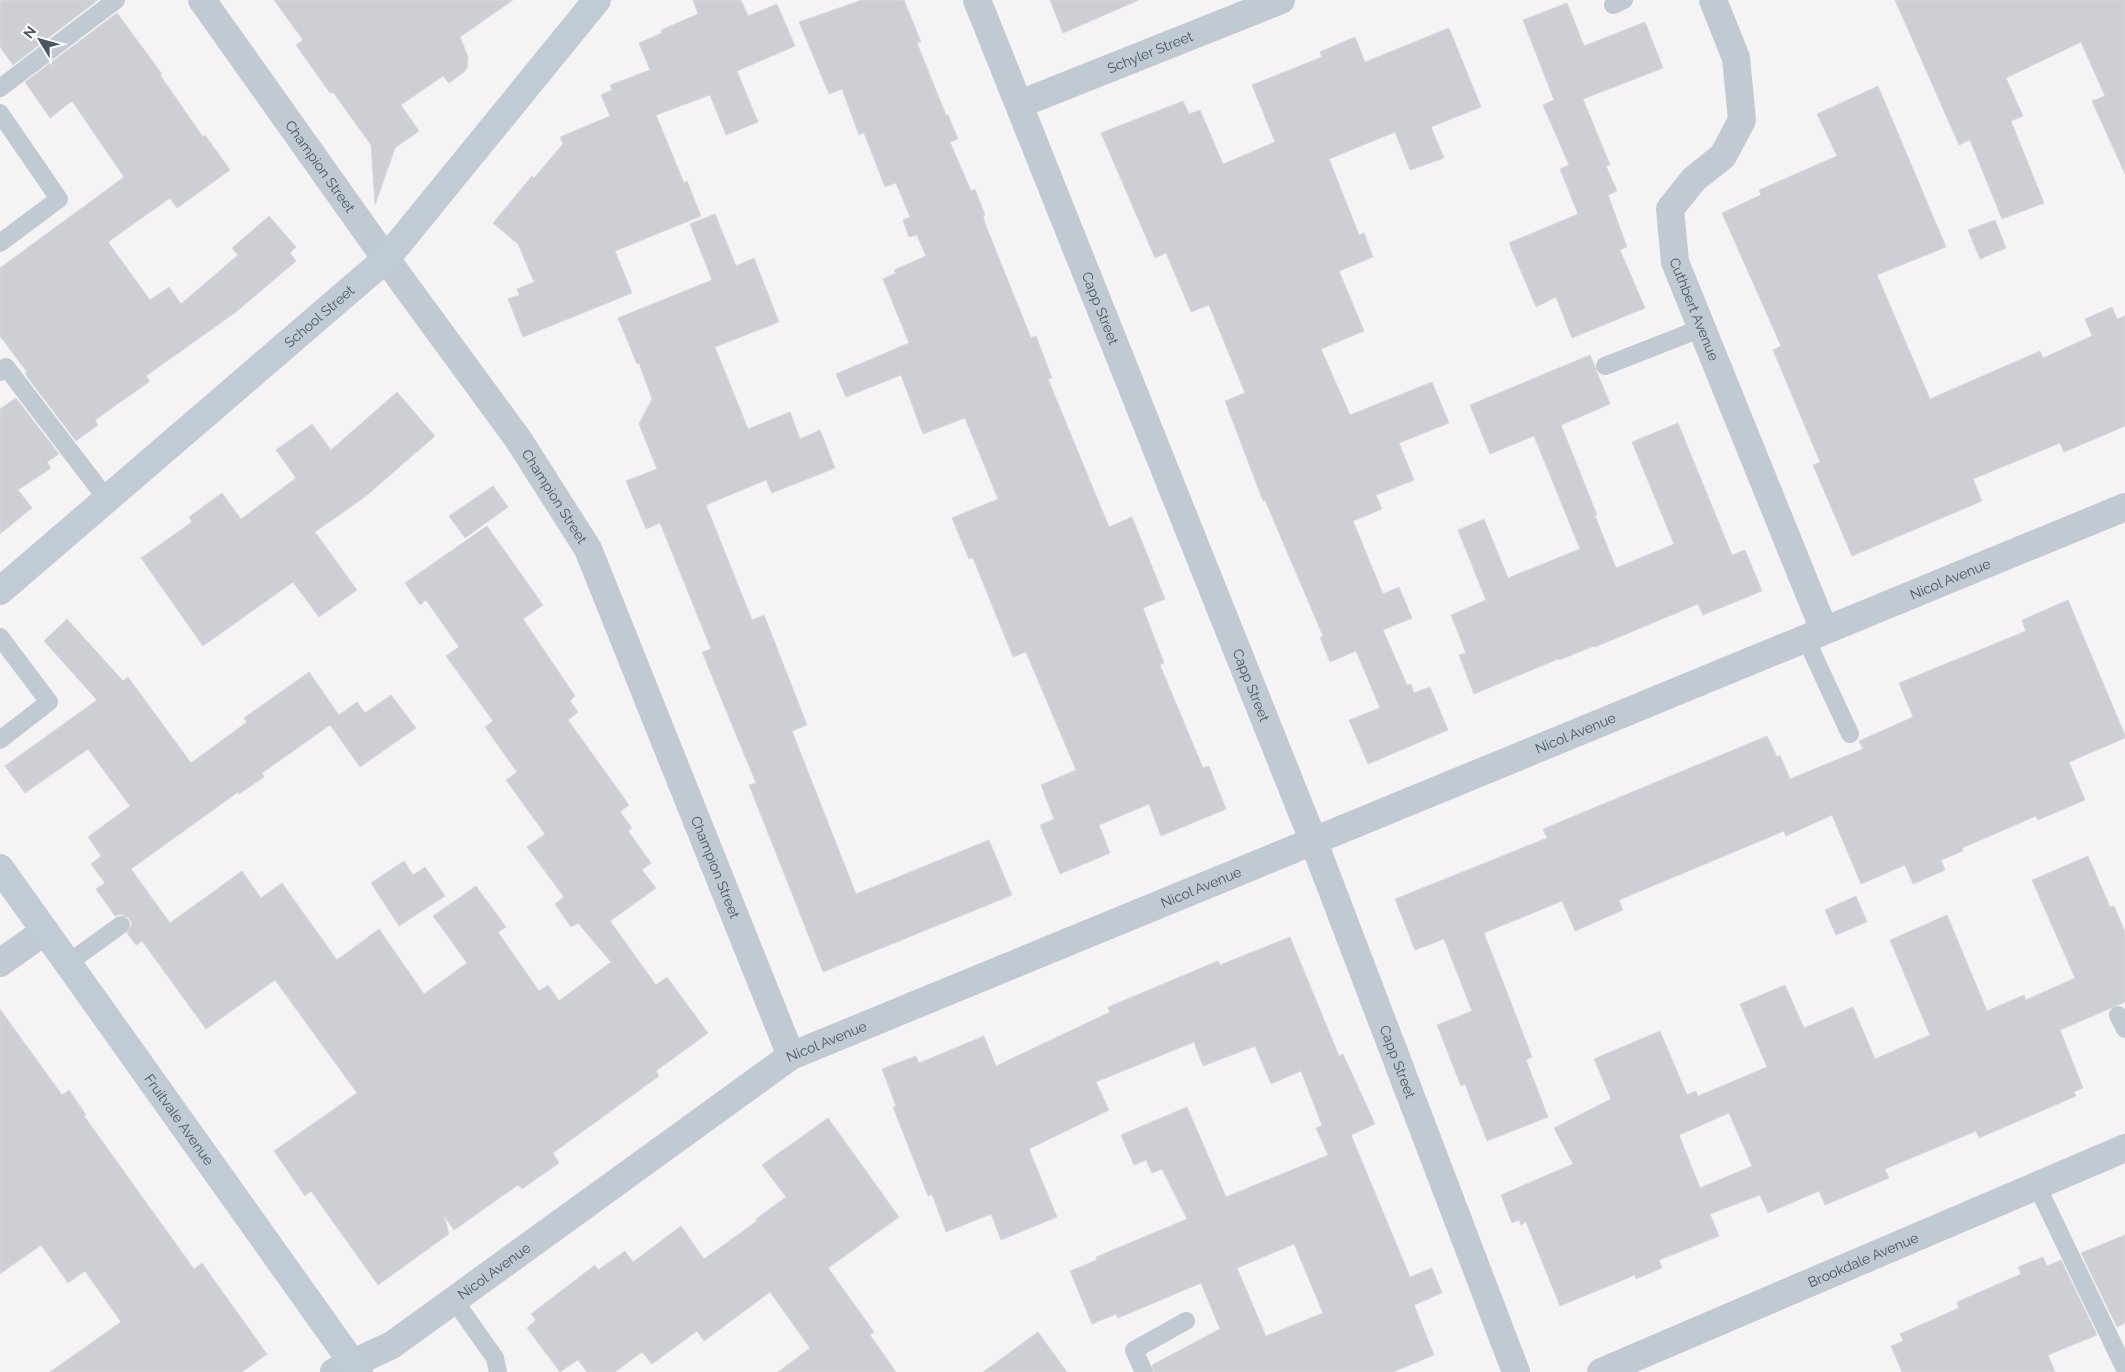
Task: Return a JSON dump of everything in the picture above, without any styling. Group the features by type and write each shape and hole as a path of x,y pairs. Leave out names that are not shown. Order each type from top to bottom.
{"street":[{"name":"Champion Street","path":"202,0 386,259 518,438 588,549 791,1056"},
{"name":"School Street","path":"0,590 386,259 597,0"},
{"name":"Capp Street","path":"977,0 1313,840 1516,1372"},
{"name":"Schyler Street","path":"1020,104 1281,0"},
{"name":"Cuthbert Avenue","path":"1713,0 1736,58 1742,120 1723,156 1694,179 1670,210 1675,262 1702,328 1814,633"},
{"name":"Nicol Avenue","path":"349,1369 392,1345 791,1056 1814,633 2125,507"},
{"name":"Fruitvale Avenue","path":"0,868 349,1369"},
{"path":"0,963 45,931"},
{"name":"Brookdale Avenue","path":"1602,1372 2125,1148"}],"lane":[{"path":"0,88 116,0"},
{"path":"0,113 59,199 0,243"},
{"path":"1605,366 1702,328"},
{"path":"0,372 6,367 106,498"},
{"path":"1814,633 1850,734"},
{"path":"0,637 50,702 0,740"},
{"path":"68,963 121,925"},
{"path":"2037,1186 2125,1369"},
{"path":"454,1300 495,1358 498,1372"},
{"path":"1144,1372 1134,1350 1186,1321"}],"building":[{"path":"0,0 98,0 13,65 0,47"},
{"path":"274,0 513,0 460,37 468,57 467,68 464,72 449,83 443,76 401,105 419,131 395,148 375,205 371,145 333,92 330,93 296,45 303,40"},
{"path":"693,0 741,0 748,16 777,4 795,46 737,71 758,122 726,135 710,95 656,115 684,183 687,181 701,216 615,251 632,293 523,337 508,299 519,295 517,289 534,282 518,244 493,223 532,176 534,178 563,144 560,137 610,116 601,95 612,90 610,85 650,70 639,43 662,33 661,30 698,14"},
{"path":"862,0 904,0 921,42 917,43 946,115 948,115 958,139 950,142 971,191 975,189 985,215 983,216 986,226 1031,338 1036,336 1052,378 1048,379 1109,527 1132,517 1165,599 1143,608 1164,663 1160,665 1203,768 1209,766 1226,809 1161,836 1149,804 1099,825 1110,853 1060,874 1040,825 1054,819 1041,785 1076,770 1026,652 1013,657 973,558 969,559 952,518 998,499 965,418 923,434 901,375 846,397 836,374 909,343 883,279 896,273 894,270 926,256 917,235 909,237 903,220 910,217 896,183 885,187 864,133 859,135 842,89 829,94 799,22"},
{"path":"1050,0 1139,0 1063,33"},
{"path":"1895,0 2125,0 2125,174 2092,101 2105,96 2081,42 2006,78 2023,116 2011,121 2044,203 2002,219 1970,140 1959,145"},
{"path":"1567,3 1584,46 1645,22 1663,68 1583,99 1610,165 1606,166 1617,191 1608,195 1627,247 1620,250 1645,308 1572,338 1556,297 1536,307 1509,243 1578,214 1560,169 1569,165 1543,105 1554,100 1523,20"},
{"path":"117,13 162,74 160,75 203,137 205,135 230,170 177,208 170,198 108,242 150,300 169,287 181,304 238,255 232,248 269,216 296,247 290,253 296,261 236,312 146,376 150,381 95,420 98,425 76,441 28,378 25,373 27,372 0,336 0,268 124,177 72,101 50,118 25,82"},
{"path":"1449,28 1481,107 1431,127 1444,158 1410,170 1395,132 1329,159 1359,235 1364,233 1373,257 1339,271 1364,331 1321,349 1350,415 1432,382 1449,423 1399,443 1414,480 1376,495 1382,509 1353,521 1383,594 1399,587 1412,618 1383,630 1407,685 1411,684 1414,693 1430,687 1448,730 1368,764 1349,720 1380,708 1356,651 1330,662 1320,637 1323,636 1265,500 1263,501 1225,401 1245,393 1209,305 1191,312 1166,253 1155,258 1101,133 1183,101 1189,114 1200,110 1223,164 1275,142 1252,85 1322,57 1320,52 1355,37 1365,62"},
{"path":"1878,86 1946,247 1877,275 1930,399 2040,351 2043,358 2092,336 2085,319 2112,307 2117,319 2125,316 2125,426 2064,452 2060,443 1973,479 1982,501 1852,556 1813,465 1820,462 1773,350 1781,346 1722,213 1761,195 1759,190 1837,156 1817,114"},
{"path":"715,214 736,266 754,258 779,322 715,347 748,429 790,412 800,439 820,430 835,468 772,493 766,480 706,505 752,620 764,615 807,725 792,731 856,894 989,840 1012,895 823,972 749,785 756,783 702,652 711,649 660,523 646,529 626,481 657,469 639,424 652,399 639,363 637,364 618,318 712,280 690,224"},
{"path":"1995,220 2006,248 1980,259 1968,230"},
{"path":"1590,355 1610,404 1561,425 1616,568 1674,544 1632,442 1678,423 1732,555 1745,550 1762,591 1703,615 1698,604 1474,694 1459,655 1466,653 1451,615 1486,600 1458,530 1484,519 1508,578 1580,549 1534,436 1490,454 1470,405"},
{"path":"397,392 435,436 366,496 315,532 357,590 319,617 293,582 203,646 141,558 192,522 189,517 222,493 241,519 296,478 276,450 312,424 331,450"},
{"path":"16,398 59,454 47,462 51,468 18,490 32,508 0,534 0,409"},
{"path":"493,486 508,507 465,538 449,516"},
{"path":"487,526 543,605 523,619 575,696 570,701 578,712 568,720 629,805 620,812 632,828 628,831 651,863 642,870 656,888 610,921 656,985 667,977 708,1033 656,1071 659,1076 553,1153 559,1163 522,1189 518,1185 454,1230 444,1216 449,1234 378,1285 311,1191 305,1196 274,1151 357,1093 275,980 206,1029 142,941 136,945 127,933 132,924 129,918 120,914 115,916 96,889 105,883 91,864 101,856 88,837 130,806 88,749 25,793 5,766 97,700 44,641 67,619 123,681 128,677 191,763 247,722 244,718 309,672 339,715 357,702 365,713 391,695 416,728 360,767 330,725 262,773 264,777 239,794 238,792 131,869 170,923 242,871 261,898 282,883 337,960 379,929 424,994 467,963 433,916 476,886 506,927 498,932 539,991 548,985 559,1001 611,962 578,923 571,927 555,904 564,897 527,847 545,834 506,780 517,772 485,727 493,721 446,656 459,647 426,600 420,605 405,583"},
{"path":"2068,600 2125,735 2125,738 2069,762 2085,800 2038,820 2036,816 1962,848 1963,851 1941,860 1945,870 1913,884 1905,865 1861,884 1832,815 1786,836 1784,831 1619,900 1623,910 1575,931 1562,901 1484,933 1532,1057 1526,1060 1548,1117 1487,1141 1465,1084 1461,1086 1437,1025 1472,1011 1444,939 1415,950 1395,899 1547,838 1543,829 1767,736 1777,757 1780,755 1790,779 1863,749 1859,741 1913,717 1899,683 2026,631 2022,620"},
{"path":"2088,856 2110,907 2114,906 2125,932 2125,1002 2060,1030 2083,1088 2074,1092 2076,1096 1979,1138 1976,1131 1885,1169 1889,1178 1825,1205 1819,1191 1768,1213 1760,1195 1710,1214 1719,1236 1659,1260 1662,1268 1636,1279 1635,1275 1560,1306 1526,1222 1521,1225 1519,1220 1512,1223 1501,1195 1573,1164 1554,1128 1611,1099 1594,1059 1660,1031 1687,1095 1696,1091 1698,1096 1767,1067 1740,1004 1785,985 1804,1028 1853,1007 1875,1059 1930,1035 1890,940 1947,915 1987,1011 2024,995 2026,1000 2075,978 2032,880","holes":["1729,1113 1752,1166 1700,1188 1679,1135"]},
{"path":"404,861 413,875 425,867 445,896 399,926 371,883"},
{"path":"1856,896 1867,922 1836,935 1825,910"},
{"path":"1290,937 1339,1056 1343,1054 1375,1124 1351,1135 1410,1277 1432,1268 1442,1293 1414,1305 1434,1355 1393,1372 1154,1372 1152,1365 1220,1329 1201,1283 1118,1318 1116,1314 1092,1324 1070,1271 1097,1260 1096,1257 1187,1219 1162,1169 1152,1173 1146,1160 1134,1165 1121,1135 1187,1107 1226,1197 1328,1155 1316,1128 1322,1125 1301,1071 1271,1084 1255,1046 1203,1066 1194,1042 1096,1082 1109,1110 1029,1149 1057,1217 1001,1240 991,1214 946,1232 932,1194 928,1196 893,1107 896,1106 882,1069 916,1056 919,1063 984,1036 996,1066 1110,1012 1108,1007 1218,961 1220,965","holes":["1294,1244 1323,1313 1266,1336 1237,1268"]},
{"path":"0,1009 62,1095 69,1090 86,1115 84,1116 194,1269 202,1263 267,1354 242,1372 50,1372 121,1322 85,1271 68,1283 41,1245 0,1274"},
{"path":"828,1118 899,1217 828,1268 874,1332 870,1335 896,1372 778,1372 810,1348 770,1292 704,1341 697,1331 652,1364 642,1352 615,1372 587,1372 578,1360 560,1372 527,1328 536,1320 531,1314 595,1265 598,1270 625,1251 633,1262 681,1226 704,1259 757,1221 756,1219 786,1197 762,1165"},
{"path":"2125,1235 2125,1323 2117,1327 2081,1253"},
{"path":"2043,1257 2047,1266 2061,1260 2097,1335 2048,1355 2055,1372 1902,1372 1891,1346 1903,1341 1900,1334 1959,1308 1957,1302 2021,1274 2018,1267"},
{"path":"1038,1332 1067,1372 983,1372"}]}
